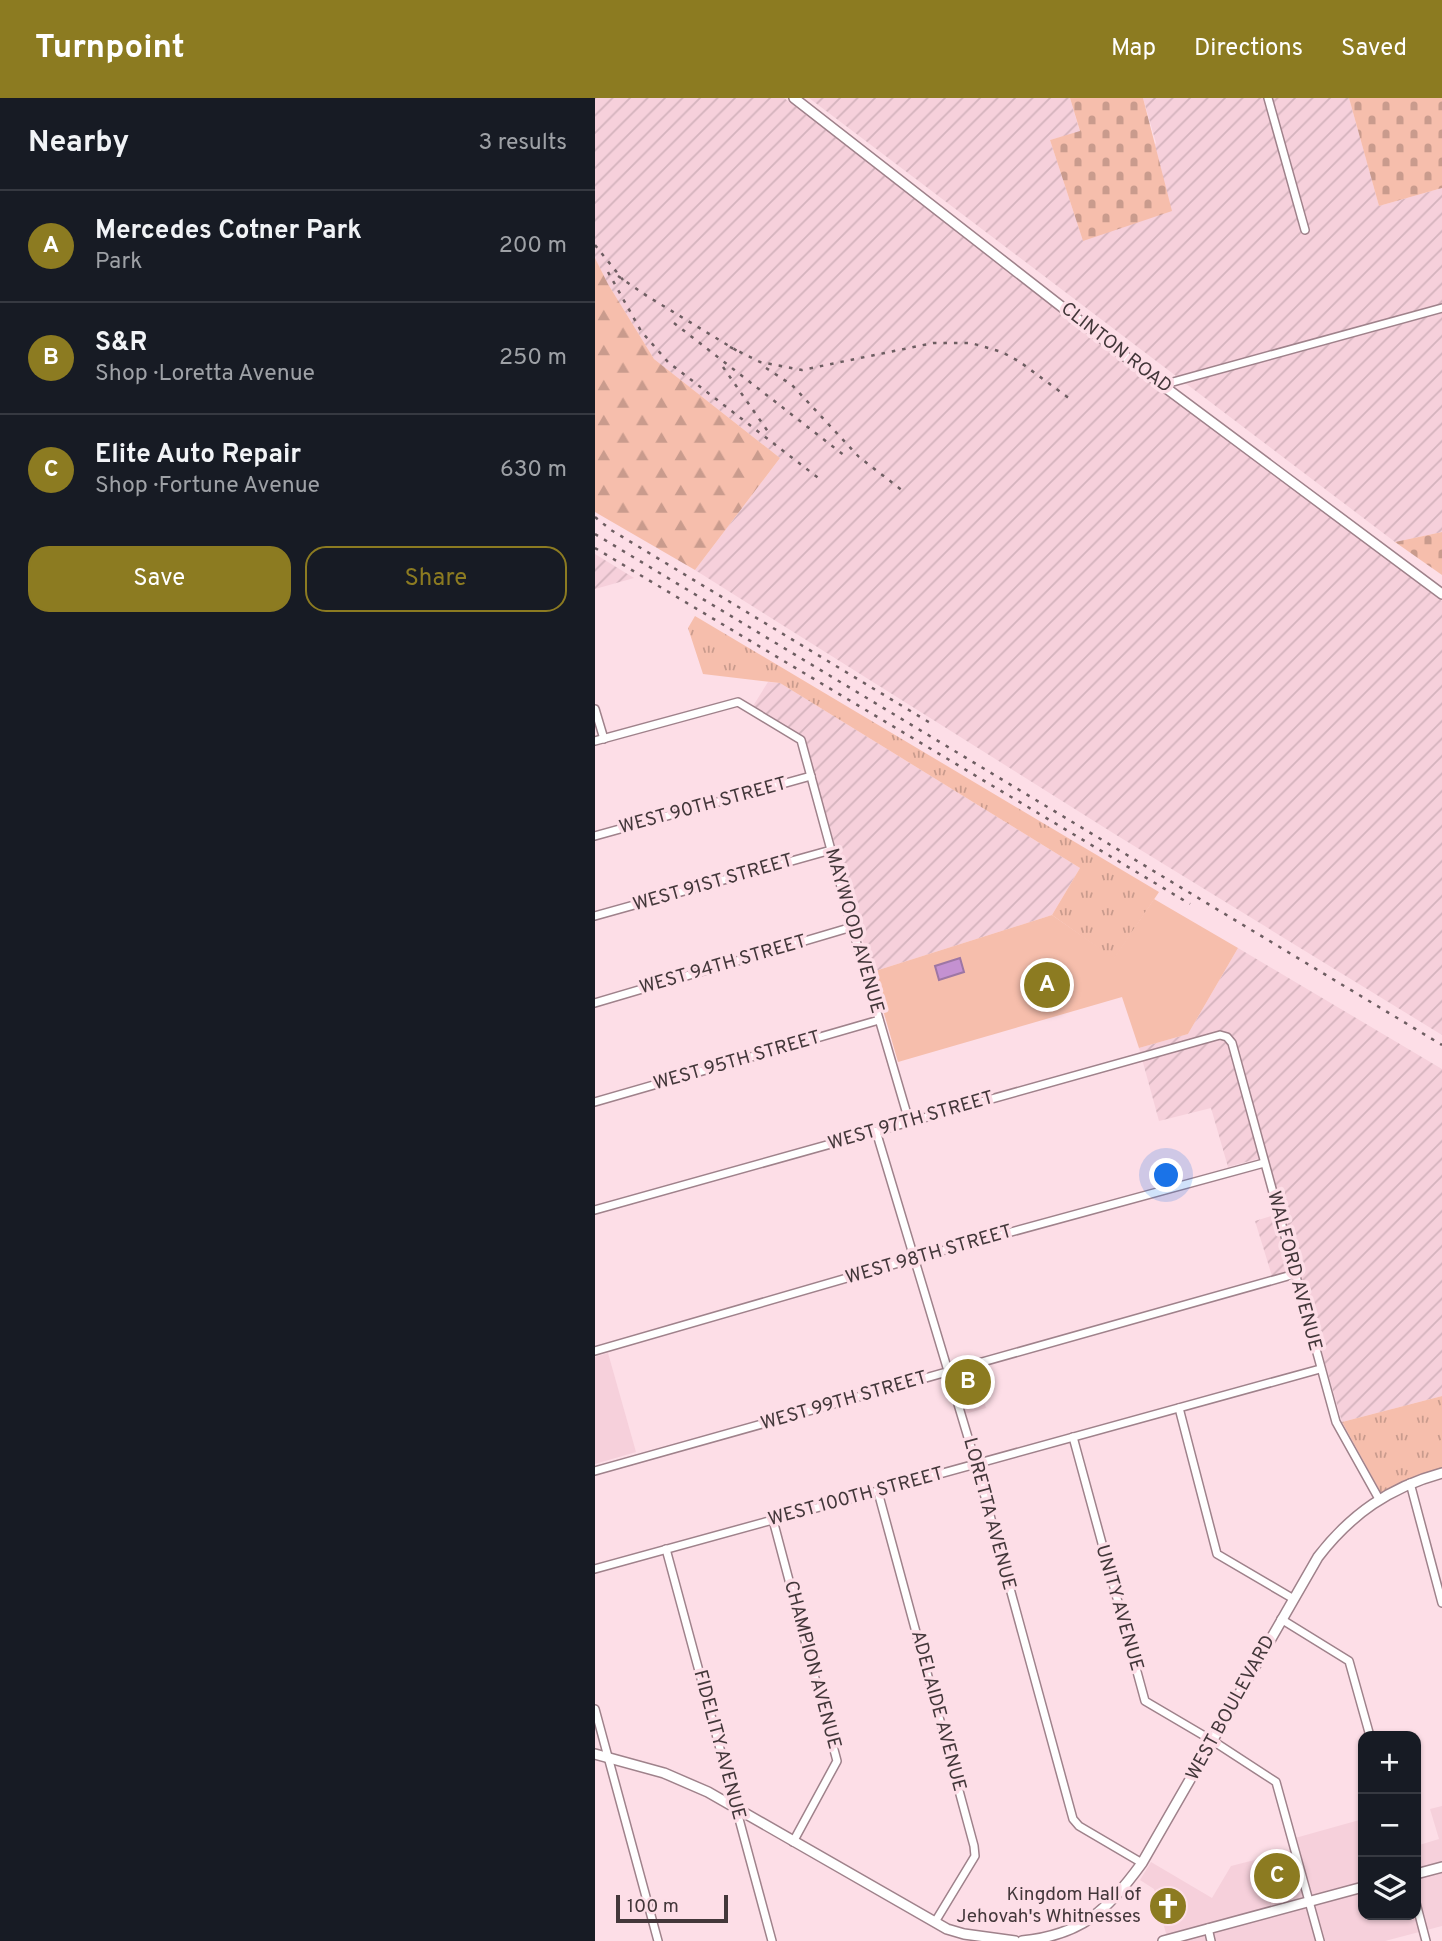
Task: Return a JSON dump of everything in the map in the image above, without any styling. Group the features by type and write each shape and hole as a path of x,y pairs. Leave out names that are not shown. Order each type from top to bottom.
{"street":[{"name":"CLINTON ROAD","path":"793,98 1162,384 1442,594"},
{"path":"1268,98 1304,230"},
{"path":"1162,384 1442,308"},
{"name":"MAYWOOD AVENUE","path":"604,739 738,702 801,740 852,928 909,1121"},
{"path":"595,709 604,739 595,741"},
{"name":"WEST 90TH STREET","path":"595,835 811,776"},
{"name":"WEST 91ST STREET","path":"595,915 831,850"},
{"name":"WEST 94TH STREET","path":"595,1003 852,928"},
{"name":"WEST 95TH STREET","path":"595,1102 879,1020"},
{"name":"WEST 97TH STREET","path":"595,1210 1220,1035 1227,1037"},
{"name":"WALFORD AVENUE","path":"1227,1037 1232,1043 1336,1422 1379,1499"},
{"name":"LORETTA AVENUE","path":"876,1131 976,1464 1073,1819 1079,1826 1142,1863"},
{"name":"WEST 98TH STREET","path":"595,1351 916,1258 1264,1163"},
{"name":"WEST 99TH STREET","path":"595,1471 1295,1273"},
{"name":"WEST 100TH STREET","path":"595,1569 1320,1368"},
{"path":"1179,1408 1217,1554 1293,1598"},
{"name":"UNITY AVENUE","path":"1073,1437 1145,1701 1276,1782 1319,1941"},
{"name":"WEST BOULEVARD","path":"1022,1941 1066,1937 1096,1915 1125,1886 1142,1863 1309,1570 1329,1542 1352,1519 1379,1499 1410,1483 1442,1473"},
{"path":"1410,1483 1442,1603"},
{"name":"ADELAIDE AVENUE","path":"878,1492 974,1846 975,1856 935,1922"},
{"name":"CHAMPION AVENUE","path":"773,1520 837,1761 793,1842"},
{"name":"FIDELITY AVENUE","path":"666,1549 772,1941"},
{"path":"1281,1619 1349,1661 1369,1731"},
{"path":"595,1709 658,1941"},
{"path":"595,1754 673,1776 736,1806 793,1842 935,1922 964,1934 1015,1941"},
{"path":"1421,1873 1442,1867"},
{"path":"1163,1941 1358,1888"},
{"path":"1421,1920 1426,1941"},
{"path":"1208,1928 1211,1941"}],"shaded area":[{"path":"595,98 784,98 1442,601 1442,1035 1113,833 695,570 780,458 654,359 608,284 595,258"},
{"path":"809,98 1070,98 1080,132 1050,140 1083,241 1156,143 1143,98 1349,98 1379,206 1442,188 1442,532 1395,542"},
{"path":"595,554 634,578 595,589"},
{"path":"768,682 780,683 1080,868 1052,915 872,972 804,739 753,706"},
{"path":"1238,948 1442,1069 1442,1396 1342,1422 1298,1269 1272,1276 1255,1221 1281,1213 1264,1157 1228,1167 1211,1108 1159,1121 1139,1048 1188,1034"},
{"path":"960,958 964,972 939,980 935,966"},
{"path":"608,1353 636,1452 595,1464 595,1357"},
{"path":"974,1367 986,1408 965,1414 952,1373"},
{"path":"1442,1806 1442,1926 1385,1941 1168,1941 1154,1889 1140,1880 1151,1862 1212,1898 1231,1866 1290,1851 1288,1840 1358,1820 1358,1920 1421,1920 1421,1844 1439,1839 1430,1809"}],"green space":[{"path":"1070,98 1143,98 1172,211 1083,241 1050,140 1080,131"},
{"path":"1349,98 1442,98 1442,188 1379,206"},
{"path":"595,258 654,359 780,458 695,570 595,512"},
{"path":"1442,532 1442,575 1395,542"},
{"path":"695,616 1159,892 1114,959 1052,915 1080,868 780,683 703,674 688,628"},
{"path":"1154,899 1238,948 1188,1034 1139,1048 1122,997 898,1062 872,972 1052,915 1114,958"},
{"path":"1442,1396 1442,1468 1381,1493 1342,1422"}],"railway":[{"path":"595,245 623,280"},
{"path":"608,272 641,331 668,362 821,480"},
{"path":"618,276 739,352"},
{"path":"674,323 845,456"},
{"path":"730,347 760,362 802,370 933,343 971,343 1002,352 1020,362 1070,399"},
{"path":"723,367 769,433"},
{"path":"766,368 792,385 859,457 903,491"},
{"path":"595,517 611,530 932,724"},
{"path":"595,534 1442,1045"},
{"path":"595,548 1190,904"}],"place":[{"name":"Mercedes Cotner Park","path":"1047,985"},
{"name":"S&R","path":"968,1382"},
{"name":"Elite Auto Repair","path":"1277,1876"},
{"name":"Kingdom Hall of Jehovah's Whitnesses","path":"1168,1906"}]}
